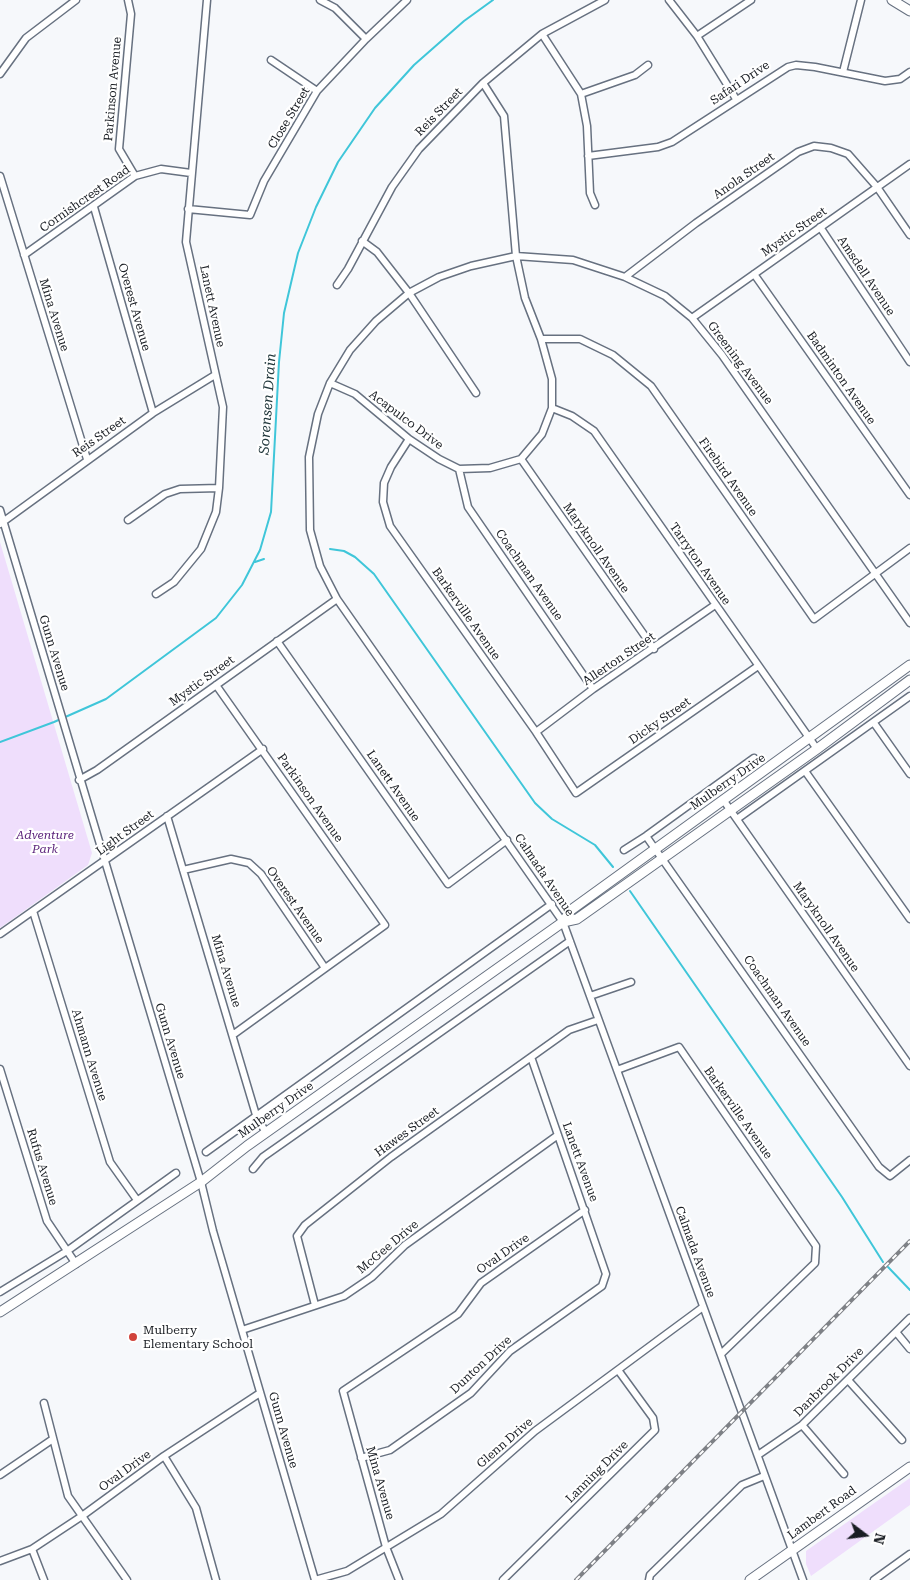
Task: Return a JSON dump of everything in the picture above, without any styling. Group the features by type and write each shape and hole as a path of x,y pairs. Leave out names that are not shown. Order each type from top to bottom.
{"main road":[{"path":"892,0 910,11"},
{"name":"Mulberry Drive","path":"0,1312 201,1182 266,1133 563,922 571,910 910,665"},
{"name":"Mulberry Drive","path":"563,922 576,919 817,749 910,680"},
{"name":"Lambert Road","path":"750,1580 910,1467"}],"street":[{"path":"0,74 26,38 76,0"},
{"name":"Parkinson Avenue","path":"128,0 131,14 119,149 135,176"},
{"name":"Lanett Avenue","path":"156,594 174,582 201,549 216,512 219,488 223,407 186,242 207,0"},
{"path":"320,0 335,8 366,39"},
{"name":"Close Street","path":"188,209 250,215 264,182 317,91 366,39 408,0"},
{"name":"Reis Street","path":"337,285 348,269 392,188 419,149 482,83 542,34 605,0"},
{"path":"669,0 697,36 736,100"},
{"path":"697,36 751,0"},
{"path":"844,72 861,0"},
{"path":"542,34 581,94 587,126 590,193 595,205"},
{"path":"271,60 317,91"},
{"path":"581,94 635,75 648,65"},
{"name":"Safari Drive","path":"588,156 658,147 672,142 788,67 796,65 814,67 885,81 900,79 910,72"},
{"path":"482,83 504,116 516,256 525,298 541,340 552,378 552,408 542,434 521,459"},
{"name":"Anola Street","path":"625,277 696,223 798,152 814,146 831,148 848,154 877,187 910,235"},
{"name":"Mystic Street","path":"692,318 910,164"},
{"name":"Cornishcrest Road","path":"24,255 135,176 161,169 191,173"},
{"name":"Mina Avenue","path":"0,176 87,459"},
{"name":"Overest Avenue","path":"94,207 152,413"},
{"name":"Amsdell Avenue","path":"820,228 910,362"},
{"path":"362,241 377,252 409,293 476,393"},
{"name":"Greening Avenue","path":"409,293 439,277 471,266 516,256 573,260 625,277 664,296 692,318 722,354 910,623"},
{"name":"Badminton Avenue","path":"754,274 910,496"},
{"name":"Calmada Avenue","path":"409,293 376,321 350,350 330,382 318,414 309,457 310,530 320,566 338,599 563,922 803,1580"},
{"name":"Firebird Avenue","path":"541,340 580,339 613,355 651,386 814,620 875,572"},
{"name":"Reis Street","path":"2,523 152,413 215,375"},
{"name":"Acapulco Drive","path":"330,382 355,394 409,439 439,459 459,469 490,468 521,459"},
{"name":"Tarryton Avenue","path":"552,408 572,416 594,431 817,749"},
{"name":"Barkerville Avenue","path":"409,439 391,467 384,483 383,502 390,526 536,732 576,794"},
{"name":"Maryknoll Avenue","path":"521,459 654,648"},
{"name":"Coachman Avenue","path":"459,469 468,507 593,689"},
{"path":"128,520 165,494 180,489 219,488"},
{"name":"Gunn Avenue","path":"0,510 2,523 201,1182 315,1580"},
{"path":"875,572 910,548"},
{"name":"Mystic Street","path":"79,780 97,770 338,599"},
{"name":"Allerton Street","path":"536,732 593,689 715,605"},
{"name":"Lanett Avenue","path":"277,641 448,884 507,840"},
{"name":"Dicky Street","path":"576,794 758,666"},
{"name":"Parkinson Avenue","path":"216,685 263,749 385,925 325,968"},
{"path":"737,819 910,696"},
{"path":"874,723 910,774"},
{"name":"Light Street","path":"0,934 263,749"},
{"path":"624,850 754,758"},
{"path":"805,771 910,919"},
{"name":"Maryknoll Avenue","path":"724,801 910,1066"},
{"name":"Mina Avenue","path":"167,816 234,1034 256,1115 266,1133"},
{"name":"Coachman Avenue","path":"646,836 879,1167 890,1176 910,1160"},
{"name":"Overest Avenue","path":"183,870 231,859 249,863 261,874 325,968"},
{"name":"Mulberry Drive","path":"206,1152 552,904"},
{"name":"Ahmann Avenue","path":"33,911 110,1162 137,1200"},
{"path":"253,1169 263,1158 570,941"},
{"path":"234,1034 325,968"},
{"path":"590,996 631,982"},
{"name":"Hawes Street","path":"315,1305 297,1236 305,1225 392,1157 569,1030 598,1020"},
{"name":"Barkerville Avenue","path":"617,1070 679,1048 816,1246 815,1263 721,1354"},
{"name":"Lanett Avenue","path":"531,1057 606,1274"},
{"name":"Rufus Avenue","path":"0,1069 47,1221 76,1264"},
{"name":"McGee Drive","path":"242,1330 344,1296 372,1277 405,1245 558,1134"},
{"path":"0,1292 67,1251 176,1173"},
{"name":"Oval Drive","path":"343,1391 458,1314 481,1283 585,1210"},
{"name":"Dunton Drive","path":"361,1458 390,1450 471,1393 510,1351 602,1286 606,1274"},
{"name":"Glenn Drive","path":"315,1580 347,1571 441,1514 535,1431 703,1307"},
{"name":"Danbrook Drive","path":"758,1455 802,1425 910,1318"},
{"path":"896,1332 910,1349"},
{"name":"Lanning Drive","path":"503,1580 655,1430 653,1418 618,1370"},
{"path":"848,1380 902,1440"},
{"name":"Mina Avenue","path":"343,1391 386,1547 399,1580"},
{"name":"Oval Drive","path":"0,1561 32,1549 82,1516 164,1456 260,1393"},
{"path":"44,1403 68,1496 127,1580"},
{"path":"802,1425 844,1474"},
{"path":"0,1475 53,1439"},
{"path":"164,1456 196,1508 216,1580"},
{"path":"649,1580 650,1575 742,1485 764,1476"},
{"path":"32,1549 44,1580"},
{"path":"874,1580 910,1554"}],"green space":[{"name":"Adventure Park","path":"0,542 92,853 88,865 0,928"},
{"path":"910,1478 910,1505 811,1576 806,1564 806,1551"}],"waterway":[{"name":"Sorensen Drain","path":"0,742 54,722 106,699 216,618 242,585 260,550 271,512 279,362 284,313 298,253 316,207 338,162 375,108 414,65 464,21 493,0"},
{"path":"330,549 344,551 355,557 374,574 535,803 552,819 595,845 613,867"},
{"path":"255,562 264,559"},
{"path":"630,891 842,1197 883,1262"},
{"path":"888,1267 910,1290"}],"railway":[{"path":"576,1580 910,1241"}],"place":[{"name":"Mulberry Elementary School","path":"133,1337"}]}
